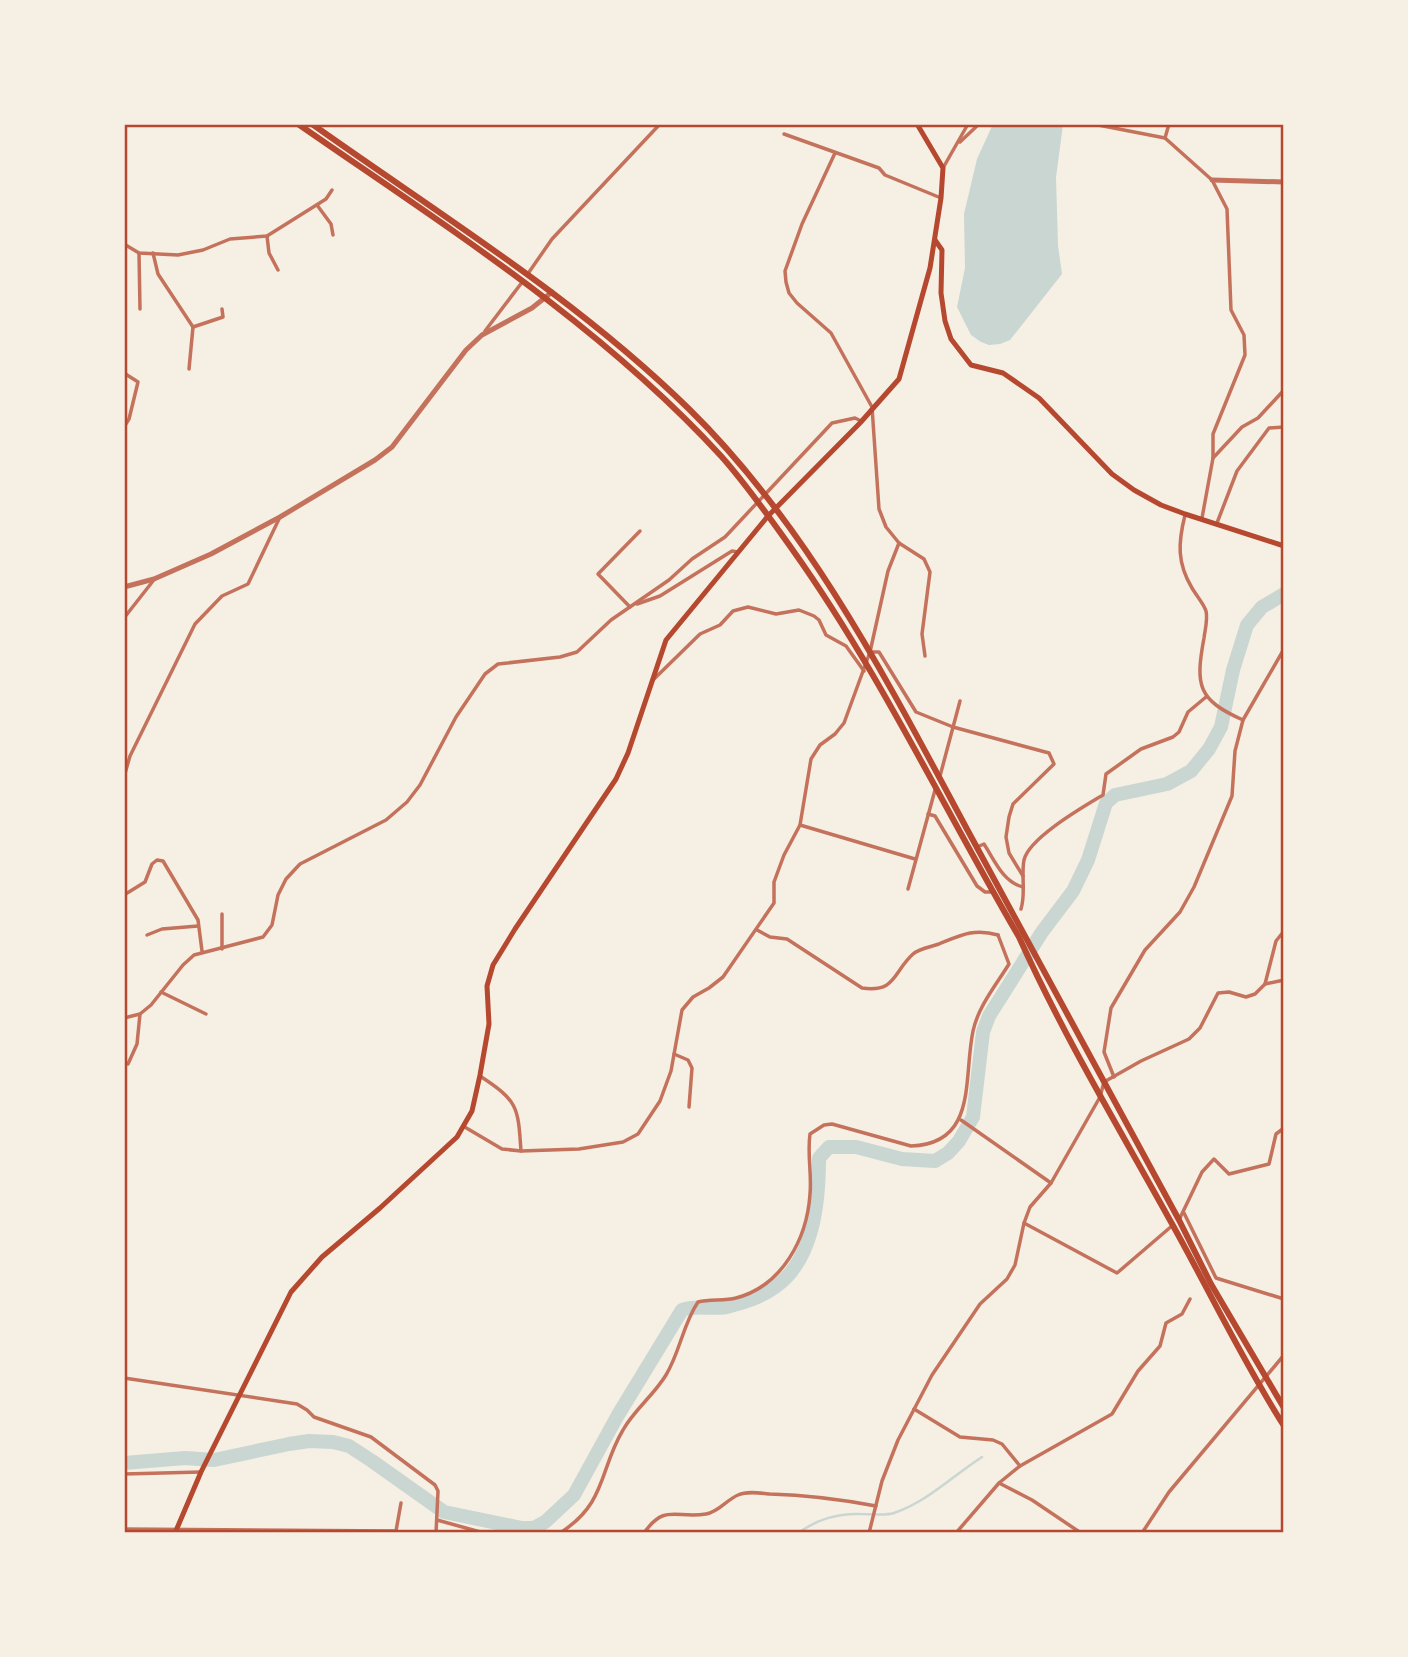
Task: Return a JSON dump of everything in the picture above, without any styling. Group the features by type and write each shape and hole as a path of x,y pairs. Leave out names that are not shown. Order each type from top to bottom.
{"main road":[{"path":"298,124 544,298 661,395 721,457 768,516 821,590 866,663 993,892 1048,980 1265,1378 1284,1408"},
{"path":"312,124 552,292 690,410 777,508 870,652 976,847 1021,935 1040,982 1100,1097 1173,1225 1259,1386 1284,1426"},
{"path":"176,1531 201,1472 291,1292 322,1256 457,1137 472,1111 489,1024 487,985 493,965 514,929 616,779 628,753 666,640 768,516 899,379 935,240 941,198 943,168 918,124"},
{"path":"935,240 942,250 941,293 945,321 951,339 971,365 1003,373 1039,398 1112,474 1134,490 1185,514 1284,546"}],"street":[{"path":"124,587 154,579 211,554 347,478 391,447 466,350 502,311 552,239 660,124"},
{"path":"943,168 968,124"},
{"path":"956,145 979,124"},
{"path":"1093,124 1166,138 1212,180 1227,209 1230,310 1246,344 1245,355 1213,434 1213,458 1202,518"},
{"path":"1166,138 1169,124"},
{"path":"784,134 879,168 885,176 941,198"},
{"path":"835,153 802,224 785,271 786,282 789,293 797,303 831,333 872,407 879,509 886,527 899,544 924,559 930,572 922,634 925,656"},
{"path":"1212,180 1284,182"},
{"path":"124,244 139,253 178,255 203,250 230,239 267,236 326,199 332,190"},
{"path":"317,205 331,224 333,235"},
{"path":"267,236 269,253 278,270"},
{"path":"139,253 140,309"},
{"path":"153,253 158,274 193,327 189,369"},
{"path":"482,335 532,308 552,292"},
{"path":"193,327 223,317 222,309"},
{"path":"124,373 138,382 129,419 124,427"},
{"path":"1213,458 1242,427 1258,418 1284,390"},
{"path":"124,1018 140,1014 183,965 202,951 222,949 269,933 278,895 286,879 300,864 386,820 407,802 420,785 456,716 485,674 498,664 560,657 577,652 611,620 725,537 832,423 855,418 861,421"},
{"path":"1217,523 1237,471 1269,428 1284,427"},
{"path":"1185,514 1178,543 1180,563 1184,575 1206,611 1200,679 1206,697 1214,705 1243,720"},
{"path":"124,778 130,756 195,624 222,596 248,584 279,517"},
{"path":"629,608 598,574 640,531"},
{"path":"463,1126 502,1149 521,1151 579,1149 623,1142 638,1134 660,1101 671,1071 682,1010 692,997 723,977 774,904 774,882 784,855 800,825 811,758 820,745 844,723 870,652 888,570 899,544"},
{"path":"629,608 660,596 732,551 738,552"},
{"path":"124,618 154,579"},
{"path":"651,682 700,634 720,625 733,611 748,607 776,614 799,610 814,616 819,620 825,635 846,646 863,671"},
{"path":"1114,1077 1104,1052 1111,1008 1145,950 1180,912 1194,887 1232,796 1235,751 1243,720 1284,649"},
{"path":"870,652 879,652 916,712 953,727 1049,753 1053,758 1054,764 1013,804 1009,817 1006,837 1009,853 1024,876"},
{"path":"1021,909 1024,862 1028,850 1063,820 1103,795 1106,774 1149,745 1173,737 1179,732 1188,712 1206,697"},
{"path":"908,889 960,701"},
{"path":"929,811 935,816 976,887 985,892 993,892"},
{"path":"800,825 916,859"},
{"path":"976,847 984,844 1006,878 1012,884 1023,887"},
{"path":"124,895 145,882 152,864 157,860 163,861 198,920 202,951"},
{"path":"222,914 222,949"},
{"path":"147,935 162,929 198,926"},
{"path":"757,930 787,939 862,988 874,990 882,989 894,980 915,952 966,932 984,931 998,935"},
{"path":"998,935 1001,930"},
{"path":"1265,985 1276,941 1284,931"},
{"path":"560,1533 572,1525 596,1499 622,1431 666,1376 681,1342 687,1317 698,1302 734,1298 760,1289 781,1271 794,1252 804,1225 810,1194 810,1133 824,1125 832,1124 911,1146 922,1146 936,1143 962,1120 973,1030 981,1010 1009,964 998,935"},
{"path":"869,1533 882,1481 914,1409 932,1375 970,1317 1007,1279 1015,1265 1030,1207 1051,1183 1100,1097 1104,1083 1141,1061 1189,1039 1200,1028 1218,993 1229,992 1246,997 1255,994 1265,985 1284,980"},
{"path":"161,992 206,1014"},
{"path":"128,1064 137,1044 140,1014"},
{"path":"674,1054 688,1060 692,1068 689,1107"},
{"path":"480,1075 505,1092 515,1104 521,1151"},
{"path":"962,1120 1051,1183"},
{"path":"1180,1220 1202,1172 1214,1159 1229,1174 1269,1164 1276,1134 1284,1128"},
{"path":"1184,1213 1213,1281 1284,1299"},
{"path":"1024,1223 1117,1273 1173,1225"},
{"path":"956,1533 999,1483 1020,1466 1112,1414 1139,1371 1160,1346 1166,1323 1182,1314 1190,1299"},
{"path":"1142,1533 1169,1492 1284,1355"},
{"path":"124,1378 297,1404 314,1417 371,1437 435,1485 438,1491 436,1533"},
{"path":"914,1409 960,1437 993,1440 1002,1444 1020,1466"},
{"path":"124,1474 201,1472"},
{"path":"999,1483 1032,1500 1081,1533"},
{"path":"644,1533 654,1519 667,1514 705,1514 715,1511 737,1495 750,1493 818,1495 876,1506"},
{"path":"124,1529 396,1531 401,1503"},
{"path":"437,1520 484,1533"}],"shaded area":[{"path":"993,124 1063,125 1056,177 1058,246 1062,274 1010,340 989,345 971,335 957,307 965,268 964,214 977,159"}],"waterway":[{"path":"124,1463 185,1458 214,1460 289,1444 333,1442 349,1446 444,1512 522,1528 534,1528 545,1522 574,1495 618,1415 682,1310 724,1307 748,1301 770,1291 788,1275 806,1246 812,1228 818,1192 819,1158 829,1147 856,1147 902,1159 935,1161 948,1153 959,1141 973,1117 983,1032 989,1016 1042,932 1073,891 1088,860 1106,803 1115,795 1167,784 1191,771 1209,749 1221,727 1233,670 1247,625 1262,607 1284,594"},
{"path":"799,1533 813,1524 837,1516 894,1513 929,1495 982,1457"}]}
